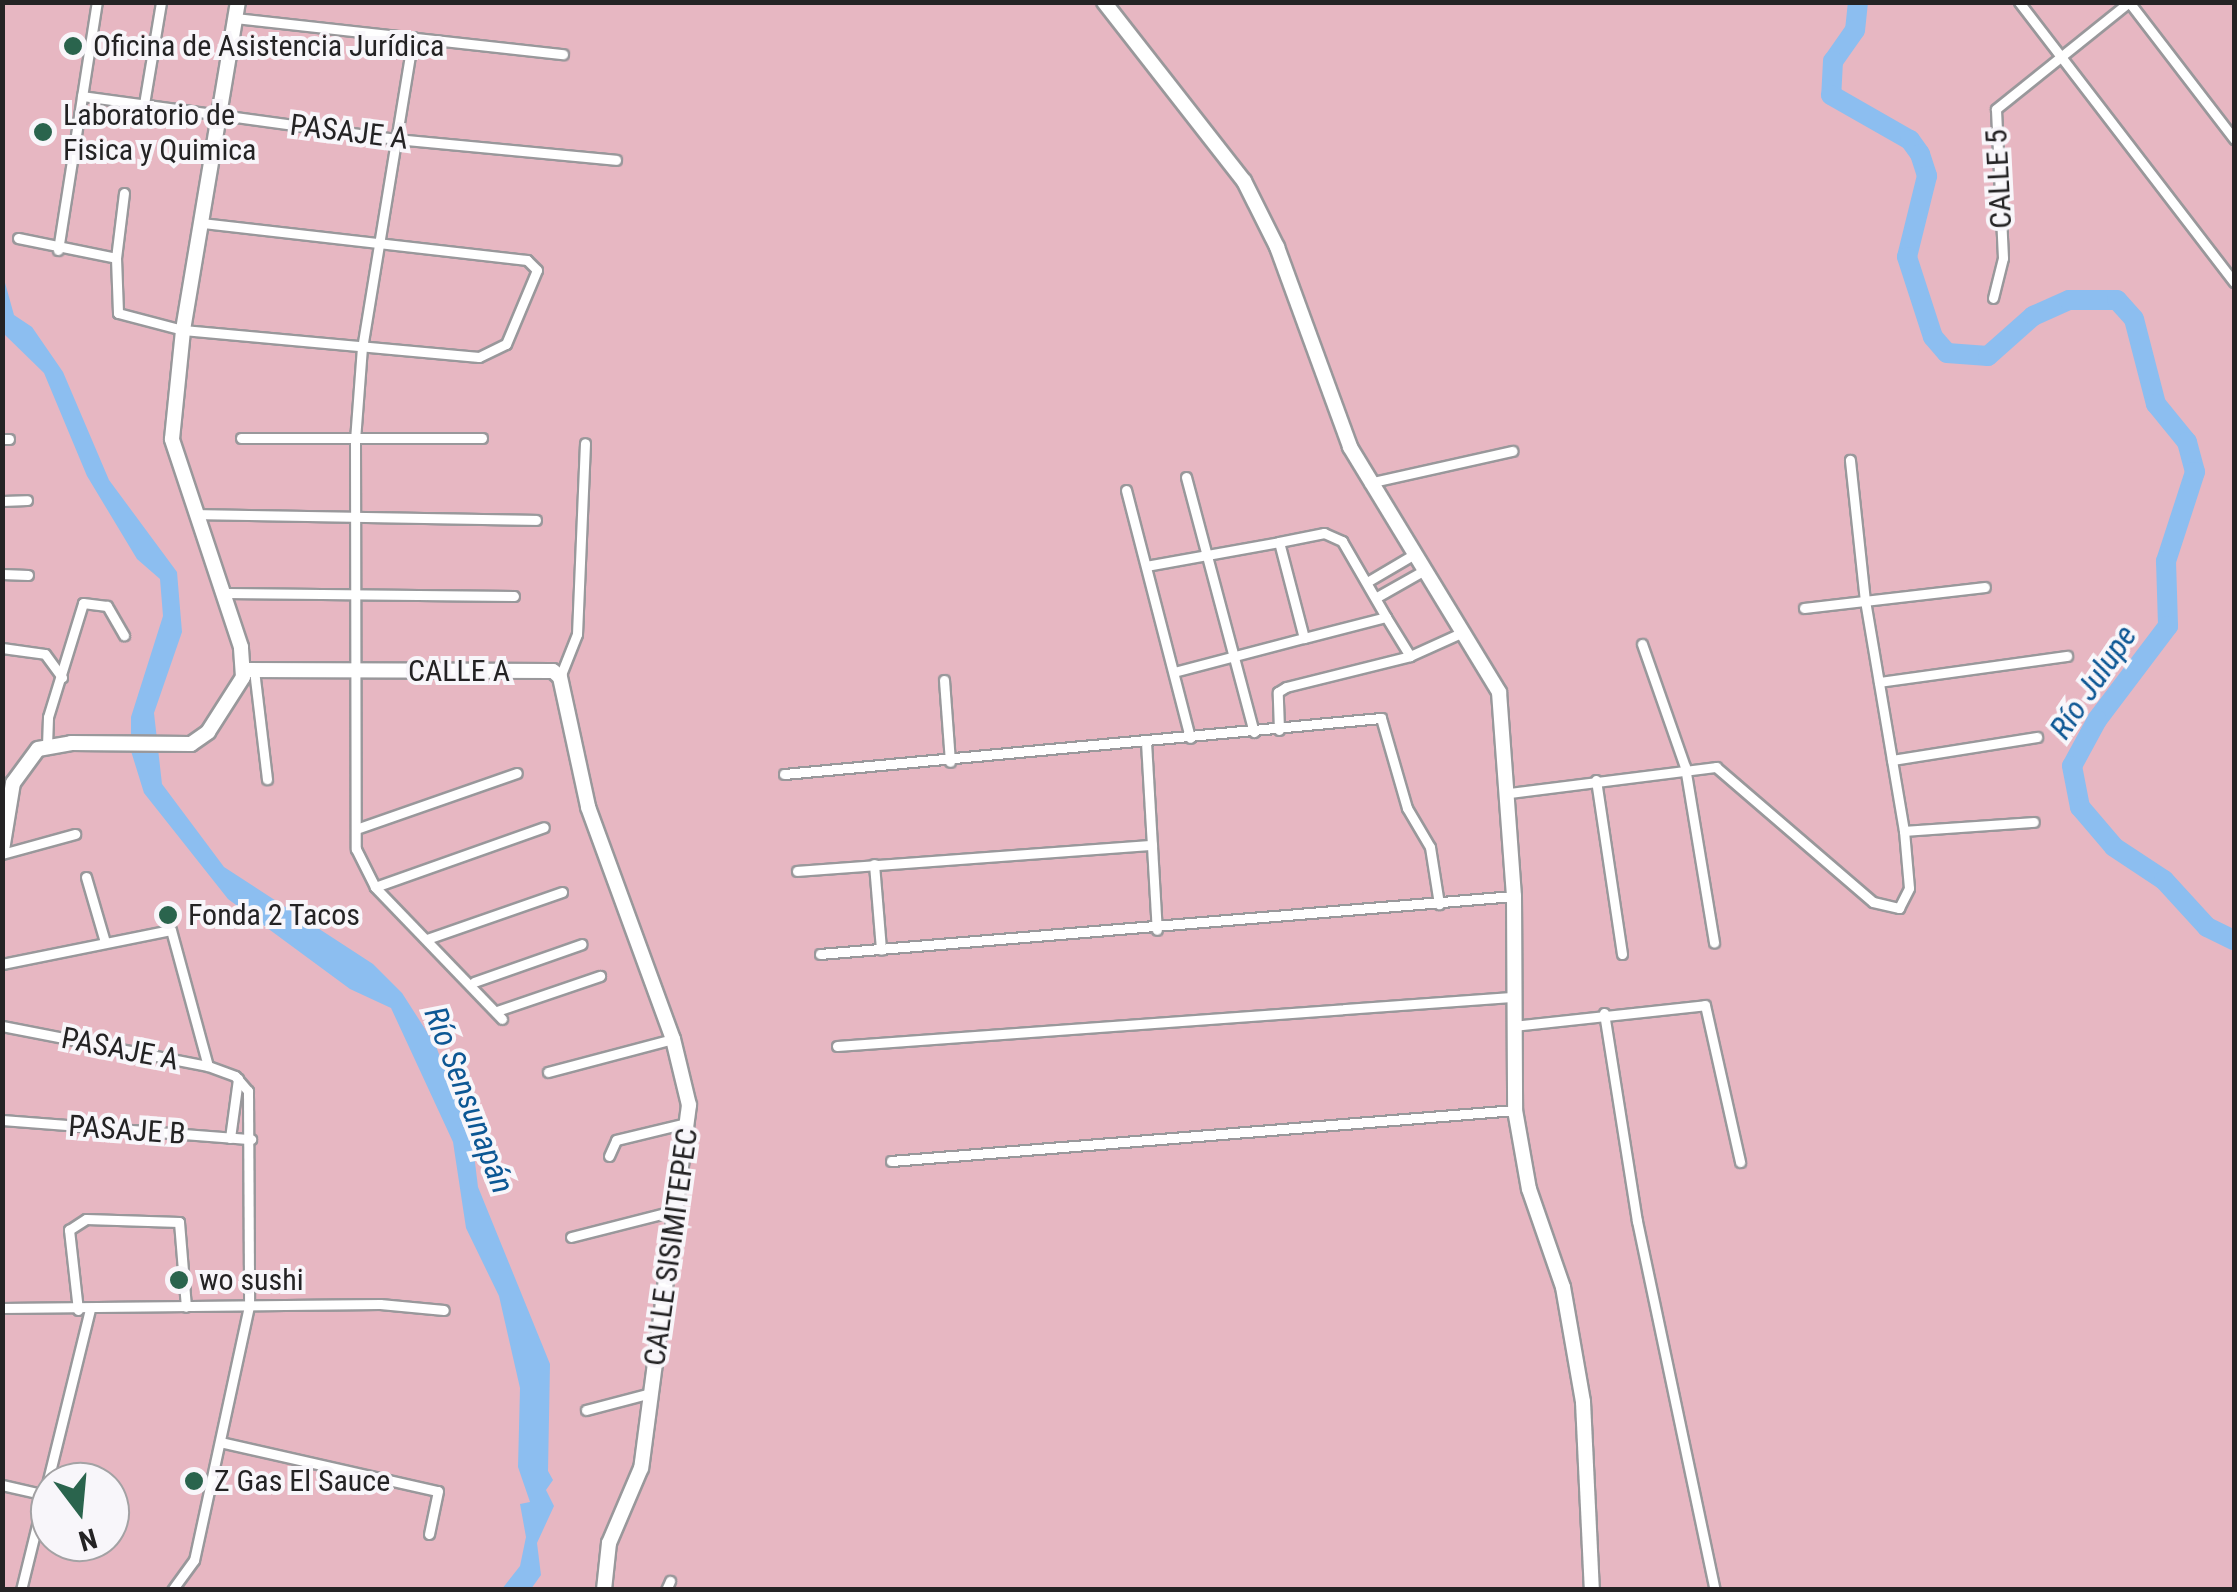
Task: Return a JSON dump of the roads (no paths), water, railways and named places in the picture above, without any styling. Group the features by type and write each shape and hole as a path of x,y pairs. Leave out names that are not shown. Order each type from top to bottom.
{"street":[{"path":"58,250 97,2"},
{"path":"143,111 161,2"},
{"path":"1104,2 1244,181 1274,239 1315,363 1370,484 1498,692 1510,793 1515,1110 1529,1189 1563,1287 1583,1402 1592,1590"},
{"path":"2020,2 2234,282"},
{"path":"2129,2 2234,139"},
{"name":"CALLE 5","path":"1994,298 2002,258 1996,109 2058,54 2129,2"},
{"path":"267,779 249,670 172,438 183,330 237,10 412,37 563,54"},
{"path":"412,37 362,347 355,440 359,828 356,850 376,887 474,982 500,1015 600,976"},
{"name":"PASAJE A","path":"82,96 143,111 218,114 395,138 616,160"},
{"path":"124,194 116,258 118,313 183,330 479,358 499,352 537,270 526,260 200,223"},
{"path":"18,238 58,250 116,258"},
{"path":"242,438 482,438"},
{"path":"560,676 576,634 585,443"},
{"path":"1370,484 1512,451"},
{"path":"1510,793 1684,767 1716,767 1887,910 1907,900 1904,831 1865,600 1850,460"},
{"path":"1186,477 1231,658 1254,732"},
{"path":"1126,490 1190,738"},
{"path":"2,501 27,500"},
{"path":"195,514 536,520"},
{"path":"1146,566 1335,534 1410,656"},
{"path":"1279,542 1304,638"},
{"path":"1367,582 1412,556"},
{"path":"1377,598 1421,572"},
{"path":"2,574 28,574"},
{"path":"1804,608 1985,586"},
{"path":"225,593 514,596"},
{"path":"47,746 48,717 82,603 107,606 124,635"},
{"path":"1174,672 1386,616"},
{"path":"1278,730 1278,692 1286,686 1410,656 1463,632"},
{"path":"1642,644 1684,767 1714,943"},
{"path":"2,648 44,654 62,676"},
{"path":"1880,682 2067,656"},
{"path":"75,834 2,852 8,782 29,756 47,746 191,744 208,732 249,670"},
{"name":"CALLE A","path":"249,670 553,671 560,676"},
{"name":"CALLE SISIMITEPEC","path":"560,676 588,807 673,1039 690,1123 641,1468 609,1544 604,1590"},
{"path":"944,680 950,762"},
{"path":"784,774 950,762 1381,718 1407,808 1430,847 1439,904"},
{"path":"1892,760 2037,737"},
{"path":"1146,742 1157,930"},
{"path":"359,828 517,773"},
{"path":"1596,780 1622,954"},
{"path":"1904,831 2034,822"},
{"path":"376,887 544,827"},
{"path":"798,871 1152,844"},
{"path":"874,864 881,950"},
{"path":"86,877 104,942"},
{"path":"427,940 562,892"},
{"path":"820,954 1157,930 1514,896"},
{"path":"2,964 171,930 208,1066"},
{"path":"474,982 582,944"},
{"path":"837,1046 1512,996"},
{"path":"1513,1026 1604,1013 1705,1005 1740,1162"},
{"path":"1604,1013 1637,1222 1714,1590"},
{"name":"PASAJE A","path":"2,1026 208,1066 237,1078"},
{"path":"548,1072 673,1039"},
{"path":"230,1138 237,1078"},
{"path":"172,1590 194,1560 249,1306 251,1104 237,1078"},
{"path":"891,1161 1515,1110"},
{"name":"PASAJE B","path":"2,1120 251,1140"},
{"path":"609,1156 616,1140 690,1123"},
{"path":"570,1237 677,1210"},
{"path":"78,1310 69,1230 86,1219 178,1222 186,1307"},
{"path":"2,1308 249,1306 444,1310"},
{"path":"55,1462 90,1310"},
{"path":"586,1410 651,1394"},
{"path":"220,1442 438,1491 429,1534"},
{"path":"2,1485 30,1491"},
{"path":"21,1590 30,1557"}],"water":[{"path":"2,272 14,315 32,327 63,372 109,480 177,572 182,632 154,713 162,784 224,867 373,964 402,993 436,1046 473,1146 478,1187 550,1364 548,1471 553,1480 546,1490 554,1506 537,1543 541,1575 531,1589 502,1589 520,1566 526,1537 520,1504 530,1502 518,1467 520,1388 499,1296 466,1228 453,1142 391,1008 350,989 228,899 144,793 131,751 131,717 163,616 160,579 137,559 87,476 44,373 3,333"}],"waterway":[{"name":"Río Julupe","path":"1858,2 1855,30 1833,61 1831,95 1910,140 1920,154 1927,176 1907,257 1933,337 1947,353 1988,356 2033,316 2069,300 2117,300 2134,319 2156,404 2187,442 2195,472 2166,561 2168,626 2097,720 2072,766 2080,807 2114,847 2164,880 2207,927 2234,940"}],"place":[{"name":"Oficina de Asistencia Jurídica","path":"73,46"},
{"name":"Laboratorio de Fisica y Quimica","path":"43,132"},
{"name":"Fonda 2 Tacos","path":"168,915"},
{"name":"wo sushi","path":"179,1280"},
{"name":"Z Gas El Sauce","path":"194,1481"}],"water label":[{"name":"Río Sensunapán","path":"469,1100"}]}
